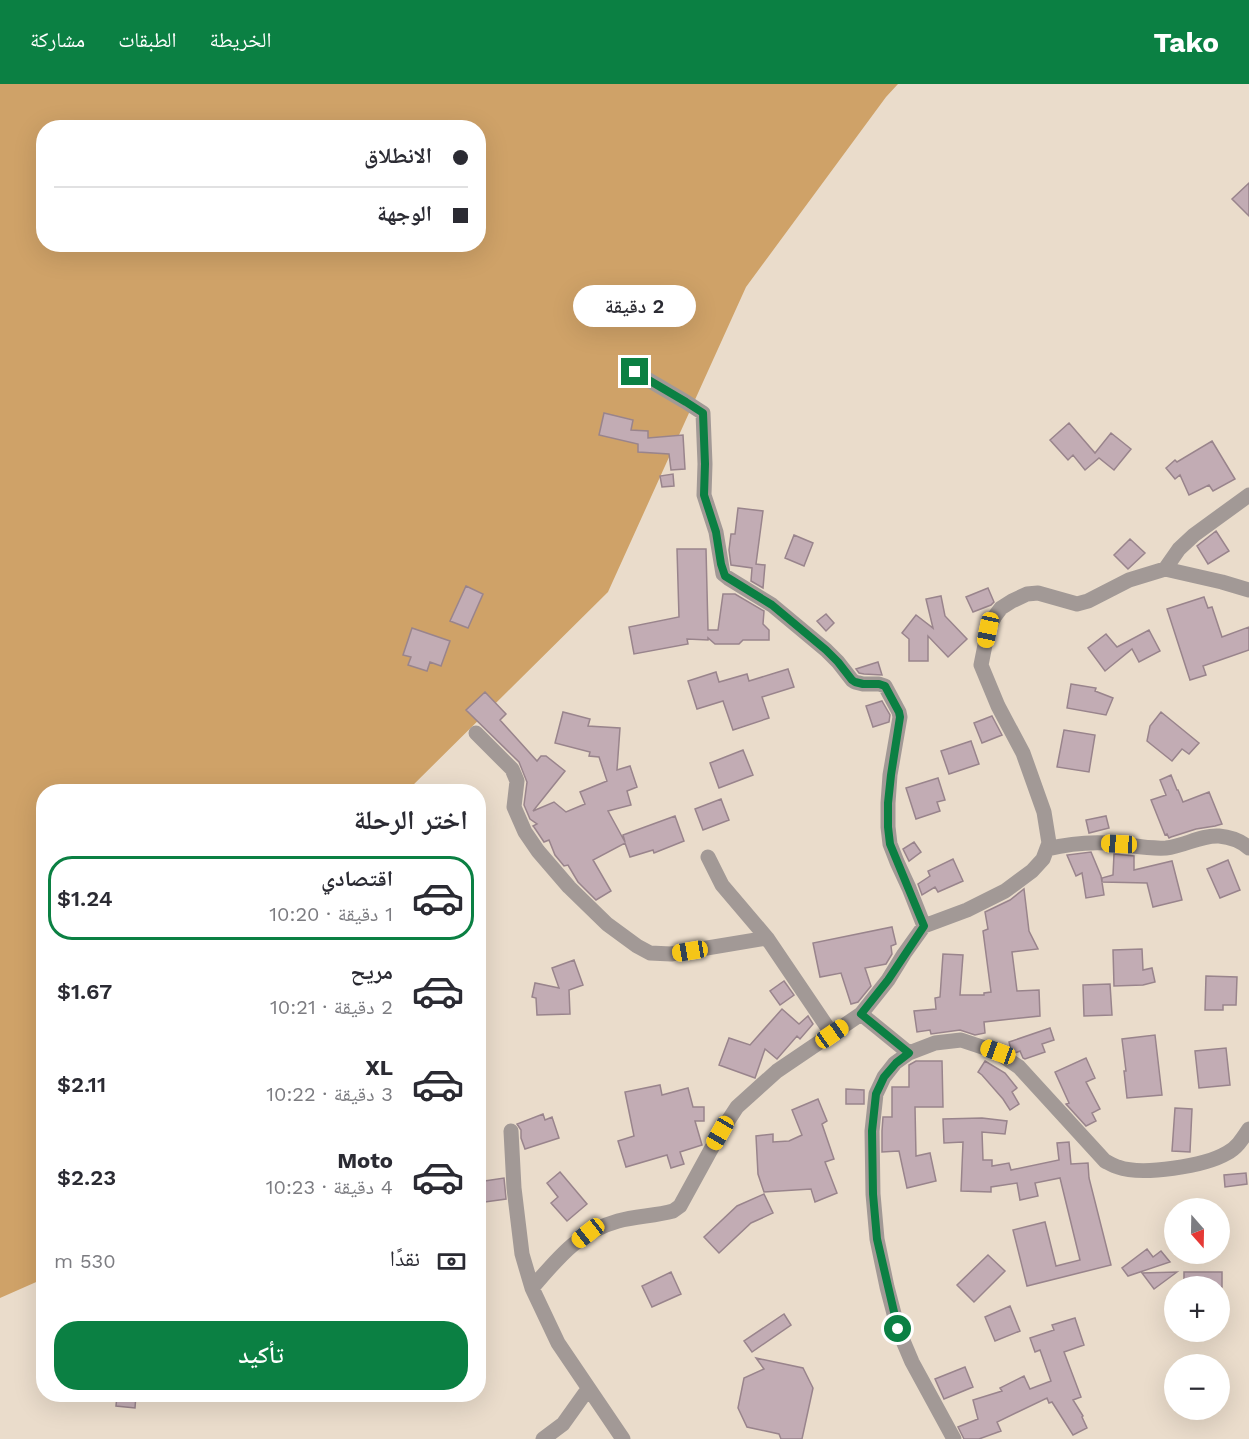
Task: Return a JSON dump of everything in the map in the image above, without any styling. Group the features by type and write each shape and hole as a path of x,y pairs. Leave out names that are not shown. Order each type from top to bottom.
{"street":[{"path":"635,372 703,413 704,495 716,532 725,576 772,605 826,650 852,680 863,684 882,685 888,689 900,717 889,794 890,844 924,926"},
{"path":"1165,569 1179,549 1194,534 1249,495"},
{"path":"532,1288 572,1245 588,1233 618,1221 673,1211 680,1206 737,1107 777,1071 861,1014 888,980 924,926 968,910 1005,891 1032,871 1043,859 1049,843 1044,812 1023,753 998,706 981,665 988,630 994,616 1001,608 1027,594 1038,593 1077,604 1088,602 1129,580 1165,569 1249,590"},
{"path":"476,733 516,775 514,807 525,832 538,851 569,887 607,924 637,946 650,953 671,954 767,938"},
{"path":"1047,849 1081,843 1119,844 1142,848 1178,847 1204,837 1220,836 1233,839 1249,848"},
{"path":"708,857 722,885 767,938 832,1034"},
{"path":"861,1014 909,1053"},
{"path":"954,1439 912,1362 898,1329 877,1239 873,1194 872,1131 876,1094 884,1077 896,1063 909,1053 934,1044 961,1041 998,1052 1019,1067 1105,1161 1118,1168 1164,1170 1200,1163 1244,1150 1249,1129"},
{"path":"511,1131 514,1188 522,1254 532,1288 558,1343 623,1439"},
{"path":"543,1439 563,1424 588,1389"}],"shaded area":[{"path":"0,84 898,84 886,97 746,287 608,592 414,784 36,784 36,1282 0,1298"}],"building":[{"path":"1249,183 1249,216 1232,199"},
{"path":"604,413 633,420 631,430 648,431 648,438 683,435 685,469 671,470 669,454 638,452 638,444 599,435"},
{"path":"1069,423 1095,453 1111,433 1131,449 1114,470 1099,458 1085,470 1073,455 1068,460 1050,440"},
{"path":"1212,441 1235,479 1213,491 1209,485 1189,495 1180,475 1175,479 1166,468 1175,460 1177,462"},
{"path":"673,474 674,486 662,487 660,476"},
{"path":"738,508 763,511 756,564 765,565 763,588 751,581 752,568 731,565 729,550 731,534 735,534"},
{"path":"1216,531 1229,551 1208,564 1197,546"},
{"path":"794,535 813,543 804,566 785,558"},
{"path":"1130,539 1145,553 1128,569 1114,555"},
{"path":"677,549 706,549 708,630 718,630 723,594 735,594 764,611 763,624 769,630 769,640 743,640 739,644 715,644 708,638 708,640 687,639 688,644 634,654 629,627 679,617"},
{"path":"466,586 483,594 468,628 450,621"},
{"path":"988,588 994,602 973,612 966,597"},
{"path":"941,596 945,616 967,639 948,657 928,636 928,661 909,661 909,639 902,633 916,615 933,628 926,599"},
{"path":"1204,597 1208,608 1212,607 1222,637 1249,627 1249,650 1203,666 1206,675 1190,680 1167,609"},
{"path":"826,614 834,623 826,631 817,621"},
{"path":"412,628 450,641 441,666 430,662 427,671 408,665 411,657 403,655"},
{"path":"1149,630 1160,651 1139,662 1132,649 1105,671 1088,648 1106,634 1117,647"},
{"path":"878,662 882,675 859,673 856,669"},
{"path":"788,669 794,687 762,697 769,718 733,730 723,701 697,709 688,681 716,672 719,682 747,674 749,681"},
{"path":"1071,684 1096,688 1095,691 1113,698 1106,715 1067,708"},
{"path":"485,692 506,714 500,720 537,761 541,756 546,756 565,771 533,811 554,802 566,812 585,804 580,792 607,781 599,757 589,756 590,752 555,743 563,712 590,719 588,726 620,728 617,770 630,766 637,787 627,791 631,805 608,811 625,842 623,835 675,816 684,841 654,853 653,850 630,857 625,843 593,860 611,891 596,900 578,882 568,865 564,866 555,855 549,840 544,842 533,826 537,824 530,819 524,805 527,782 519,762 466,710"},
{"path":"882,701 890,715 889,722 873,727 866,706"},
{"path":"1161,712 1199,743 1189,754 1182,749 1172,761 1147,741 1150,726"},
{"path":"992,716 1002,735 982,743 974,723"},
{"path":"1064,730 1095,735 1089,772 1057,767"},
{"path":"971,741 979,764 949,774 941,751"},
{"path":"743,750 753,775 719,788 710,763"},
{"path":"1171,775 1183,802 1209,792 1222,824 1196,829 1169,838 1167,834 1165,835 1151,800 1166,795 1160,780"},
{"path":"938,778 945,800 937,802 940,811 916,819 906,788"},
{"path":"721,799 729,820 703,830 695,809"},
{"path":"1106,816 1109,828 1089,833 1086,820"},
{"path":"914,842 921,852 909,861 903,849"},
{"path":"1091,852 1101,876 1104,895 1086,898 1082,873 1076,876 1067,855"},
{"path":"1114,854 1134,856 1134,870 1172,861 1182,900 1153,907 1147,883 1102,882 1102,878 1113,875"},
{"path":"953,859 963,881 938,892 935,887 922,895 918,884 930,876 928,871"},
{"path":"1228,860 1240,890 1220,898 1207,869"},
{"path":"1024,889 1029,931 1038,949 1012,952 1017,991 1039,990 1040,1016 984,1022 985,1033 975,1035 960,1030 931,1034 930,1030 917,1032 914,1011 936,1009 935,998 940,997 943,954 963,955 960,995 984,995 984,993 991,992 983,931 988,929 985,912 1010,900"},
{"path":"892,927 896,944 891,946 892,954 886,964 865,968 871,986 858,1002 851,1004 841,973 820,977 813,943"},
{"path":"1142,949 1143,970 1152,968 1155,982 1143,985 1114,986 1113,950"},
{"path":"574,960 583,985 569,990 570,1014 537,1015 536,998 532,997 535,983 559,988 552,968"},
{"path":"1206,976 1237,977 1236,1005 1223,1005 1223,1010 1205,1010"},
{"path":"784,981 794,995 780,1005 770,991"},
{"path":"1110,984 1112,1015 1084,1016 1083,985"},
{"path":"782,1009 799,1024 808,1016 813,1024 800,1039 797,1036 777,1059 765,1049 755,1078 719,1065 729,1038 750,1045"},
{"path":"1050,1028 1054,1040 1042,1044 1045,1052 1025,1059 1020,1051 1015,1053 1011,1050 1009,1042"},
{"path":"1155,1035 1162,1095 1127,1098 1122,1039"},
{"path":"1226,1048 1230,1085 1199,1088 1195,1051"},
{"path":"1086,1058 1095,1078 1086,1082 1100,1109 1092,1113 1096,1121 1086,1126 1066,1104 1069,1103 1055,1072"},
{"path":"916,1061 942,1061 943,1107 915,1107 916,1156 930,1153 936,1181 907,1188 899,1151 882,1152 882,1131 883,1117 892,1117 892,1087 909,1087 909,1065"},
{"path":"985,1061 1005,1073 1017,1088 1012,1092 1019,1104 1010,1110 978,1072"},
{"path":"660,1085 662,1095 688,1088 693,1107 704,1107 704,1121 695,1121 702,1145 680,1152 684,1164 671,1168 667,1155 626,1167 618,1141 634,1136 625,1092"},
{"path":"846,1089 864,1090 864,1104 846,1104"},
{"path":"818,1099 827,1121 822,1124 834,1159 825,1162 837,1193 815,1202 811,1189 764,1192 758,1174 756,1136 773,1134 773,1142 789,1141 802,1135 792,1110"},
{"path":"1175,1108 1192,1109 1190,1152 1172,1151"},
{"path":"543,1114 545,1120 552,1117 559,1138 525,1149 521,1130 517,1124"},
{"path":"982,1118 1007,1121 1005,1134 982,1132 983,1160 992,1160 992,1166 1009,1163 1011,1170 1059,1160 1057,1143 1069,1142 1071,1164 1088,1163 1089,1178 1111,1265 1027,1286 1013,1230 1045,1222 1056,1266 1080,1260 1060,1178 1035,1183 1038,1196 1020,1200 1017,1183 991,1187 991,1192 961,1191 963,1142 944,1143 943,1119"},
{"path":"560,1172 587,1204 567,1221 551,1203 558,1197 547,1183"},
{"path":"1246,1173 1247,1184 1225,1187 1224,1175"},
{"path":"504,1178 506,1199 486,1202 486,1181"},
{"path":"764,1194 773,1213 751,1223 719,1253 704,1237 737,1206"},
{"path":"1147,1249 1153,1257 1161,1251 1164,1255 1164,1264 1128,1276 1122,1268"},
{"path":"988,1255 1005,1271 974,1302 957,1285"},
{"path":"671,1272 681,1294 652,1307 642,1286"},
{"path":"1177,1272 1172,1276 1164,1276 1164,1282 1154,1289 1142,1273"},
{"path":"1184,1272 1222,1272 1222,1276 1184,1276"},
{"path":"1010,1306 1020,1331 995,1341 985,1317"},
{"path":"784,1314 791,1325 752,1352 744,1341"},
{"path":"1075,1318 1084,1345 1064,1352 1081,1397 1073,1400 1087,1428 1073,1435 1047,1398 997,1422 1001,1431 979,1439 964,1439 958,1427 978,1419 973,1400 1002,1391 1000,1388 1024,1376 1030,1389 1051,1381 1040,1350 1035,1352 1030,1338 1054,1330 1052,1325"},
{"path":"756,1358 803,1368 813,1388 802,1439 781,1439 779,1434 747,1427 738,1408 744,1378 764,1369"},
{"path":"965,1367 973,1387 944,1399 935,1379"},
{"path":"116,1402 135,1402 135,1408 116,1406"}],"route":[{"path":"635,372 703,413 705,464 703,489 705,503 716,532 723,574 772,605 826,650 852,680 863,684 885,686 899,712 900,725 888,803 888,827 890,844 924,926 876,997 861,1014 909,1053 884,1077 876,1094 872,1131 873,1194 877,1239 898,1329"}]}
